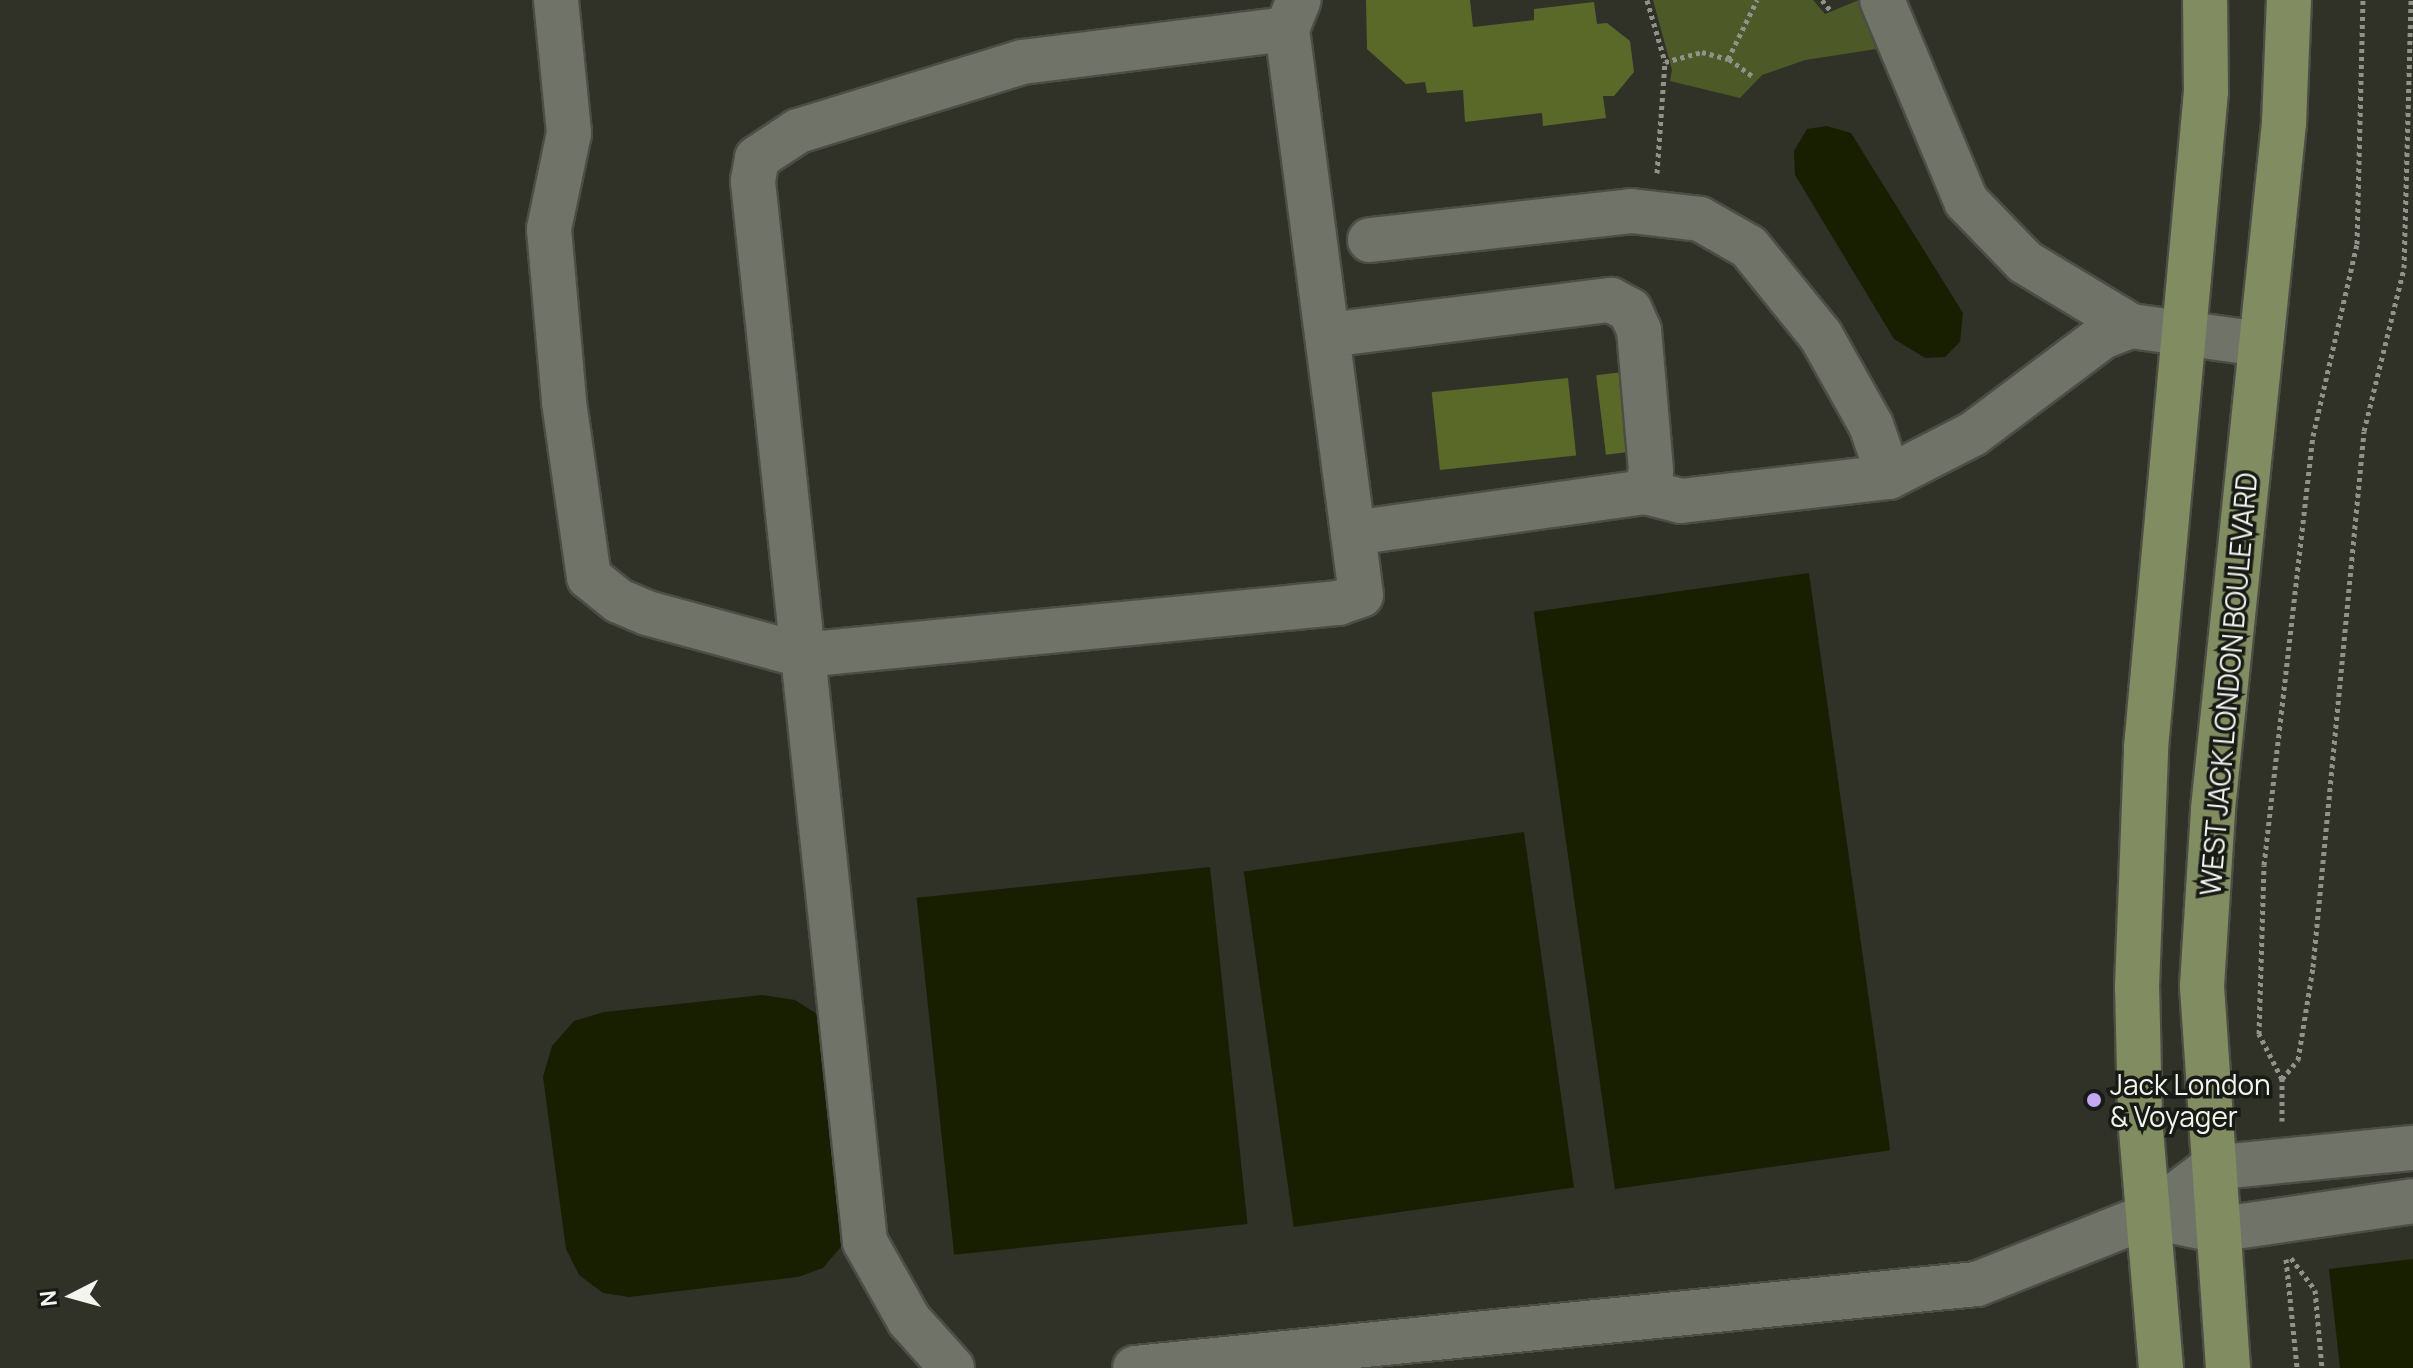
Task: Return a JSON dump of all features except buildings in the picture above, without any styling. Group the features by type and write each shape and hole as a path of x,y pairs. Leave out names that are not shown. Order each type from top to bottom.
{"main road":[{"path":"2161,1368 2148,1216 2137,987 2146,748 2206,91 2205,0"},
{"name":"WEST JACK LONDON BOULEVARD","path":"2228,1368 2211,1168 2203,971 2284,123 2289,0"}],"street":[{"path":"556,0 569,133 549,229 564,402 589,577 619,601 647,613 802,655 1338,603 1361,595 1328,335 1293,14 1022,62 798,131 757,158 753,181 802,655 865,1242 909,1320 952,1368"},
{"path":"1882,0 1966,201 2025,262 2131,326 2261,344"},
{"path":"1370,240 1631,211 1700,219 1749,247 1821,336 1871,425 1889,477"},
{"path":"1328,335 1611,300 1630,310 1639,330 1651,471 1645,492"},
{"path":"1353,533 1645,492 1681,501 1889,477 1973,434 2102,337 2131,326"},
{"path":"1135,1368 1977,1284 2148,1216 2211,1168 2413,1148"},
{"path":"2148,1216 2215,1230 2413,1201"}],"path":[{"path":"1647,0 1665,62 1654,214"},
{"path":"1728,59 1757,0"},
{"path":"1822,0 1831,11"},
{"path":"2363,0 2357,244 2313,436 2264,865 2259,1034 2282,1079 2298,1060 2313,967 2364,431 2404,268 2411,0"},
{"path":"1665,62 1702,52 1728,59 1754,77"},
{"path":"2297,1368 2285,1251 2315,1290 2322,1368"}],"green space":[{"path":"1653,0 1813,0 1825,14 1859,0 1883,48 1805,60 1762,75 1740,98 1670,81 1672,70"}],"shaded area":[{"path":"1827,126 1851,133 1963,313 1960,342 1945,357 1925,358 1894,339 1795,175 1794,151 1807,129"},
{"path":"1809,573 1890,1150 1615,1189 1534,612"},
{"path":"1524,832 1574,1188 1294,1227 1244,871"},
{"path":"1210,867 1248,1224 954,1255 917,898"},
{"path":"762,995 795,1000 817,1014 832,1038 845,1242 823,1268 798,1277 629,1297 603,1293 579,1275 566,1249 543,1077 552,1046 574,1021 604,1012"},
{"path":"2413,1259 2413,1368 2340,1368 2329,1269"}],"place":[{"name":"Jack London & Voyager","path":"2094,1100"}]}
